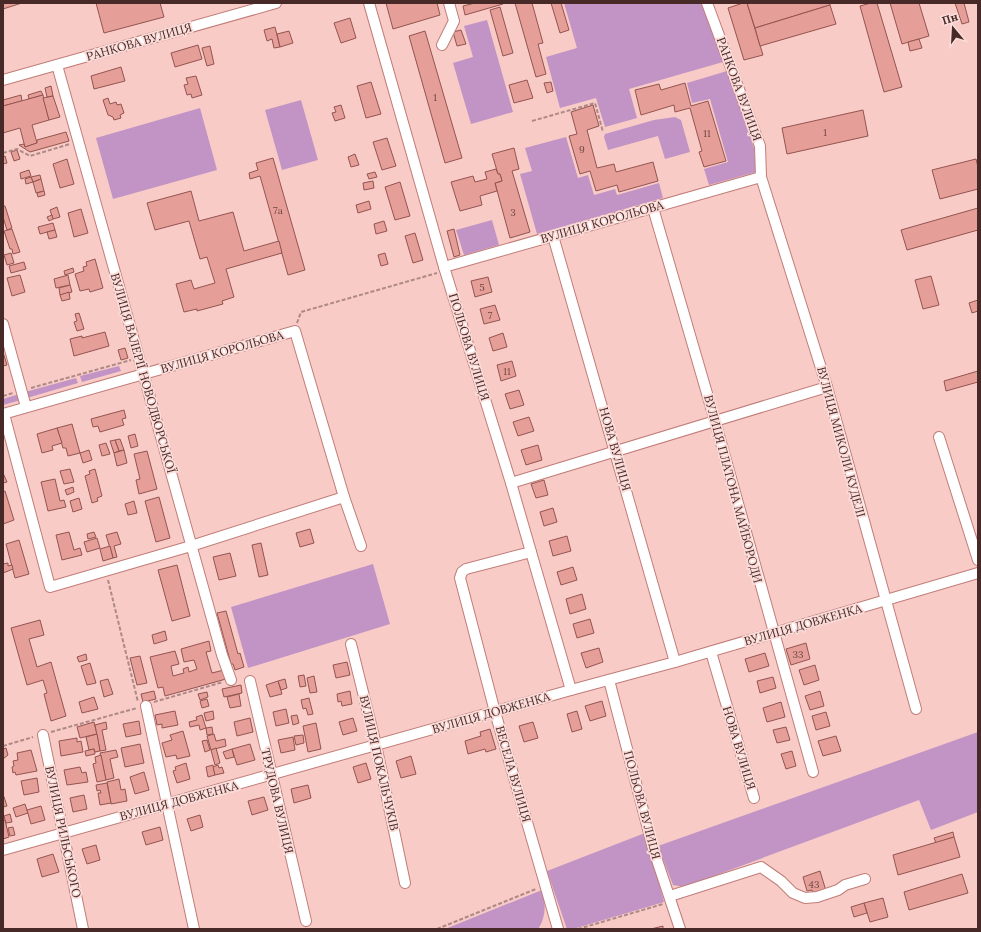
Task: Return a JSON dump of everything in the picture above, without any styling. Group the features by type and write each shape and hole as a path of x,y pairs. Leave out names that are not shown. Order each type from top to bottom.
{"street":[{"name":"РАНКОВА ВУЛИЦЯ","path":"3,80 276,3"},
{"name":"ПОЛЬОВА ВУЛИЦЯ","path":"369,3 444,267 511,483 571,690"},
{"path":"442,46 454,21 449,3"},
{"name":"РАНКОВА ВУЛИЦЯ","path":"707,3 760,146 761,177"},
{"name":"ВУЛИЦЯ ВАЛЕРІЇ НОВОДВОРСЬКОЇ","path":"56,65 140,357 222,655 231,680"},
{"name":"ВУЛИЦЯ КОРОЛЬОВА","path":"444,267 761,177"},
{"name":"ВУЛИЦЯ МИКОЛИ КУДЕЛІ","path":"761,177 826,387 916,709"},
{"name":"ВУЛИЦЯ ПЛАТОНА МАЙБОРОДИ","path":"653,208 715,421 812,772"},
{"name":"НОВА ВУЛИЦЯ","path":"553,236 616,451 675,662"},
{"path":"3,324 26,407"},
{"name":"ВУЛИЦЯ КОРОЛЬОВА","path":"3,414 295,331 344,497 361,546"},
{"path":"511,483 826,387"},
{"path":"3,414 50,587 191,546 344,497"},
{"path":"939,437 978,560"},
{"name":"ВЕСЕЛА ВУЛИЦЯ","path":"531,552 466,569 460,576 495,712 558,929"},
{"name":"ВУЛИЦЯ ДОВЖЕНКА","path":"3,850 675,662 773,632 885,602 978,573"},
{"name":"ВУЛИЦЯ ПОКАЛЬЧУКІВ","path":"350,644 376,745 405,883"},
{"name":"НОВА ВУЛИЦЯ","path":"710,652 754,798"},
{"name":"ПОЛЬОВА ВУЛИЦЯ","path":"609,680 652,848 671,898 680,929"},
{"name":"ТРУДОВА ВУЛИЦЯ","path":"250,681 306,921"},
{"path":"146,706 194,929"},
{"name":"ВУЛИЦЯ РИЛЬСЬКОГО","path":"43,735 83,929"},
{"path":"671,898 761,867 781,881 793,893 805,898 818,897 838,890 845,885 865,880"}],"path":[{"path":"532,121 595,103 603,132"},
{"path":"3,153 17,149 30,156 78,141"},
{"path":"295,331 301,312 439,272 444,267"},
{"path":"3,396 140,357"},
{"path":"3,746 140,708 106,571"},
{"path":"146,706 150,703 231,680"},
{"path":"437,929 546,885"},
{"path":"578,929 671,898"}],"shaded area":[{"path":"564,3 702,3 723,62 629,89 637,118 605,127 596,98 560,108 546,57 577,48"},
{"path":"487,20 513,112 471,124 453,63 473,57 464,26"},
{"path":"727,71 754,148 756,172 709,185 704,169 728,162 710,99 692,103 687,83"},
{"path":"301,100 318,160 282,170 265,110"},
{"path":"200,108 217,170 113,199 96,138"},
{"path":"675,117 681,120 690,152 665,159 658,136 608,150 604,137 605,134 654,120"},
{"path":"566,137 578,178 588,175 594,195 615,189 617,195 659,183 663,198 537,234 520,174 532,171 525,148"},
{"path":"492,220 499,245 464,255 456,230"},
{"path":"119,366 121,371 82,382 80,376"},
{"path":"76,378 78,383 27,398 25,392"},
{"path":"19,394 21,400 3,405 3,399"},
{"path":"373,564 390,624 248,668 231,607"},
{"path":"978,732 978,812 931,830 919,800 684,887 673,885 658,846"},
{"path":"645,833 664,902 573,929 567,929 547,871"},
{"path":"542,890 544,915 538,929 445,929"}],"building":[{"path":"3,3 22,3 3,9"},
{"path":"96,3 160,3 164,17 104,33"},
{"path":"386,3 437,3 440,15 393,29"},
{"path":"475,3 503,4 465,15 463,6"},
{"path":"515,3 532,3 543,43 538,44 546,74 536,77"},
{"path":"551,3 561,3 569,30 560,33"},
{"path":"747,3 763,55 744,60 728,8"},
{"path":"747,3 830,3 830,5 755,28"},
{"path":"877,3 902,87 884,92 860,6"},
{"path":"890,3 919,3 929,36 902,44"},
{"path":"955,3 964,3 969,22 962,24"},
{"path":"830,5 836,24 760,46 755,28"},
{"path":"500,7 513,53 503,56 490,10"},
{"path":"350,18 356,38 341,43 334,23"},
{"path":"275,27 280,47 274,48 272,39 267,41 264,30"},
{"path":"461,30 466,44 457,46 453,32"},
{"path":"289,31 293,43 280,47 277,34"},
{"path":"425,31 462,158 445,163 409,36"},
{"path":"919,39 922,48 910,51 908,42"},
{"path":"198,45 202,59 175,67 171,53"},
{"path":"210,46 214,64 207,66 202,48"},
{"path":"121,67 125,81 94,89 91,76"},
{"path":"196,76 202,95 192,98 191,94 187,95 184,85 188,84 186,78"},
{"path":"527,80 533,98 514,103 509,85"},
{"path":"371,82 381,114 366,118 357,86"},
{"path":"551,82 553,91 547,93 544,83"},
{"path":"685,83 691,106 708,101 726,161 704,167 699,152 702,151 690,108 675,112 674,105 641,115 635,90 659,84 661,90"},
{"path":"51,86 53,96 47,97 45,88"},
{"path":"41,91 43,95 29,99 28,95"},
{"path":"21,95 22,101 3,106 3,100"},
{"path":"43,95 49,120 32,125 37,143 25,147 20,128 3,133 3,106"},
{"path":"53,96 60,117 49,120 43,98"},
{"path":"108,98 110,104 116,102 117,105 121,104 124,113 120,115 121,118 114,120 113,117 108,115 103,100"},
{"path":"341,105 345,118 335,121 332,113 336,112 334,107"},
{"path":"593,105 599,126 587,130 597,168 614,164 616,172 653,162 658,181 619,192 617,185 596,191 590,171 580,174 569,136 577,134 571,112"},
{"path":"863,110 868,136 787,154 782,128"},
{"path":"66,132 69,141 30,152 19,145 24,144 25,147 37,143 37,140"},
{"path":"387,138 396,166 382,170 373,142"},
{"path":"514,148 519,169 512,171 530,232 510,238 495,183 502,181 500,174 498,174 492,154"},
{"path":"17,150 20,159 14,161 11,152"},
{"path":"355,154 359,165 351,167 348,157"},
{"path":"5,156 7,163 3,164 3,157"},
{"path":"273,158 305,270 288,275 260,176 250,179 249,173 258,170 256,163"},
{"path":"67,159 74,184 60,188 53,164"},
{"path":"976,159 978,167 978,189 940,199 932,170"},
{"path":"496,169 498,174 500,174 502,181 495,183 497,191 480,196 482,205 460,211 451,182 473,176 475,182 487,179 485,172"},
{"path":"29,170 31,176 21,179 20,173"},
{"path":"375,172 377,177 369,179 367,174"},
{"path":"40,175 41,179 33,182 31,177"},
{"path":"31,177 33,182 26,184 25,179"},
{"path":"41,179 44,191 36,193 33,182"},
{"path":"373,181 374,188 364,190 363,183"},
{"path":"400,182 410,216 395,220 385,187"},
{"path":"44,191 45,195 38,197 37,193"},
{"path":"191,191 199,221 233,212 244,251 279,241 282,253 226,269 234,297 222,301 223,304 197,311 197,309 184,312 176,284 191,280 194,289 215,283 207,257 200,259 189,221 155,230 147,203"},
{"path":"369,201 371,209 358,213 356,205"},
{"path":"3,206 5,206 12,228 7,230 3,217"},
{"path":"57,207 60,217 53,219 50,210"},
{"path":"978,208 978,230 907,250 901,230"},
{"path":"81,209 88,233 74,237 68,213"},
{"path":"52,215 53,219 49,221 47,217"},
{"path":"384,221 387,231 376,234 374,224"},
{"path":"53,223 55,230 40,234 38,227"},
{"path":"12,229 20,252 13,254 4,231"},
{"path":"454,229 460,255 454,257 447,231"},
{"path":"55,230 57,237 49,239 47,232"},
{"path":"415,233 423,260 413,263 405,236"},
{"path":"11,253 14,263 7,265 4,255"},
{"path":"385,253 388,264 381,266 378,255"},
{"path":"95,259 103,288 90,292 89,289 80,291 75,274 84,271 83,267 87,266 86,262"},
{"path":"24,262 26,269 11,273 9,266"},
{"path":"73,268 74,272 65,275 64,271"},
{"path":"20,275 25,292 12,296 7,278"},
{"path":"68,275 70,285 56,288 54,279"},
{"path":"931,276 939,305 923,309 915,280"},
{"path":"488,277 492,292 475,297 471,281"},
{"path":"70,285 72,292 60,295 59,288"},
{"path":"69,292 70,299 62,301 60,295"},
{"path":"978,300 978,311 972,313 969,303"},
{"path":"495,305 500,320 484,324 480,309"},
{"path":"79,313 84,329 77,331 74,322 77,321 75,314"},
{"path":"105,332 109,346 74,356 70,339 82,336 82,338"},
{"path":"503,333 507,347 493,351 489,338"},
{"path":"125,348 128,358 121,360 118,350"},
{"path":"3,352 7,365 3,366"},
{"path":"512,361 516,376 501,381 497,365"},
{"path":"978,371 978,382 946,391 944,381"},
{"path":"519,390 524,405 510,409 505,394"},
{"path":"124,410 126,418 122,419 124,425 100,432 98,426 93,427 91,419"},
{"path":"529,417 534,431 518,436 513,422"},
{"path":"72,424 80,453 68,456 66,448 63,448 57,428"},
{"path":"57,428 62,443 52,446 53,450 42,453 37,434"},
{"path":"135,434 138,446 131,448 128,436"},
{"path":"120,439 124,450 119,451 115,440"},
{"path":"115,440 119,451 114,453 110,441"},
{"path":"106,443 110,454 102,456 99,445"},
{"path":"538,445 542,460 526,465 521,450"},
{"path":"89,450 92,460 83,463 80,453"},
{"path":"124,450 127,463 117,466 114,453"},
{"path":"147,451 157,489 139,494 136,480 140,479 134,454"},
{"path":"70,469 74,482 64,484 60,471"},
{"path":"95,469 102,496 97,498 98,501 92,503 85,476 90,474 89,471"},
{"path":"3,473 7,482 3,483"},
{"path":"55,479 60,501 64,500 66,507 48,511 41,482"},
{"path":"544,480 548,495 536,498 531,484"},
{"path":"73,487 74,492 67,495 65,490"},
{"path":"5,491 14,520 3,524 3,492"},
{"path":"159,497 170,538 156,542 145,501"},
{"path":"79,498 82,509 73,512 70,501"},
{"path":"134,501 137,513 128,515 125,504"},
{"path":"553,508 557,522 544,526 540,512"},
{"path":"310,529 314,543 300,547 296,533"},
{"path":"69,532 74,550 80,548 82,555 62,560 56,535"},
{"path":"94,532 96,537 88,539 87,534"},
{"path":"117,532 121,544 114,546 117,557 113,558 106,535"},
{"path":"567,536 571,551 553,556 549,541"},
{"path":"97,538 100,548 87,552 84,542"},
{"path":"19,540 29,574 15,578 6,544"},
{"path":"261,543 268,575 259,577 252,545"},
{"path":"110,546 113,558 103,561 100,549"},
{"path":"230,553 236,576 219,580 213,557"},
{"path":"8,563 8,566 12,565 13,569 3,573 3,564"},
{"path":"177,565 190,616 172,621 158,570"},
{"path":"573,567 577,580 561,585 557,572"},
{"path":"582,594 586,609 570,614 566,599"},
{"path":"226,611 238,654 240,653 244,667 235,670 233,664 231,664 217,613"},
{"path":"590,619 594,633 577,638 573,624"},
{"path":"40,620 44,635 29,639 37,667 51,662 66,716 51,721 44,694 47,693 43,680 27,685 11,628"},
{"path":"165,631 167,640 154,644 152,635"},
{"path":"209,641 211,651 206,652 212,673 224,670 226,679 165,696 163,687 158,688 150,657 175,651 179,664 171,666 173,676 184,673 183,669 188,667 189,672 197,669 194,660 184,662 181,649"},
{"path":"806,643 810,659 791,665 786,649"},
{"path":"599,648 603,662 586,668 581,653"},
{"path":"765,653 769,666 749,672 745,659"},
{"path":"86,654 87,660 79,662 77,657"},
{"path":"140,656 147,683 137,685 130,658"},
{"path":"347,662 350,675 336,678 333,665"},
{"path":"90,663 96,683 87,685 81,666"},
{"path":"815,665 819,680 804,685 799,670"},
{"path":"304,675 306,686 300,687 298,676"},
{"path":"314,676 317,692 310,693 307,678"},
{"path":"773,677 776,688 760,693 757,681"},
{"path":"108,679 113,694 104,697 100,681"},
{"path":"285,679 287,688 281,690 278,681"},
{"path":"278,681 282,694 270,697 266,685"},
{"path":"241,685 242,693 224,697 222,689"},
{"path":"154,691 156,699 143,702 141,694"},
{"path":"350,691 352,704 342,706 341,701 338,702 337,694"},
{"path":"820,691 824,706 810,710 805,696"},
{"path":"207,692 208,697 200,700 198,694"},
{"path":"239,694 241,706 230,708 227,697"},
{"path":"94,697 98,709 82,713 79,702"},
{"path":"309,698 313,714 308,715 306,708 303,709 301,700"},
{"path":"207,699 209,706 202,708 200,701"},
{"path":"602,701 606,716 590,721 585,706"},
{"path":"781,702 785,717 767,722 763,708"},
{"path":"286,709 289,723 276,726 273,712"},
{"path":"175,711 178,725 162,728 162,724 157,725 155,715"},
{"path":"213,711 214,719 206,721 204,713"},
{"path":"577,711 582,729 572,732 567,714"},
{"path":"826,712 830,726 816,730 812,716"},
{"path":"202,715 206,728 200,730 199,725 190,727 189,722 197,720 196,717"},
{"path":"297,715 299,723 293,725 291,716"},
{"path":"250,718 253,732 237,736 234,722"},
{"path":"353,718 357,731 343,735 339,722"},
{"path":"139,721 141,734 126,737 123,724"},
{"path":"94,722 97,734 80,738 77,727"},
{"path":"106,722 107,729 102,730 106,750 100,751 95,725"},
{"path":"533,722 538,738 524,742 519,726"},
{"path":"316,723 321,749 308,752 303,726"},
{"path":"212,727 213,734 207,735 206,728"},
{"path":"786,727 790,740 777,743 773,730"},
{"path":"490,729 496,749 486,752 485,749 468,754 465,741 481,736 480,732"},
{"path":"183,731 190,756 177,759 176,755 166,757 162,743 172,740 170,735"},
{"path":"97,734 100,751 95,752 94,749 89,750 86,737"},
{"path":"214,734 216,741 225,739 226,746 211,750 207,736"},
{"path":"303,735 304,743 296,745 294,736"},
{"path":"836,736 841,751 823,756 818,741"},
{"path":"293,737 295,750 281,753 278,740"},
{"path":"77,738 77,742 81,741 83,752 61,756 59,741"},
{"path":"207,740 210,750 205,752 202,741"},
{"path":"140,744 144,763 125,767 121,748"},
{"path":"250,744 255,760 237,765 232,749"},
{"path":"6,748 8,755 3,759 3,749"},
{"path":"216,748 220,763 215,765 211,750"},
{"path":"94,749 95,754 86,756 85,751"},
{"path":"232,749 234,757 226,759 223,752"},
{"path":"31,750 37,771 16,775 15,772 13,773 13,761 18,760 17,753"},
{"path":"116,750 118,757 110,759 114,778 106,780 100,753"},
{"path":"792,751 796,766 786,769 781,754"},
{"path":"101,755 106,780 97,782 93,764 96,763 95,757"},
{"path":"411,756 416,774 401,778 396,761"},
{"path":"186,763 190,779 177,783 173,771 176,770 175,767"},
{"path":"366,763 371,779 358,783 353,767"},
{"path":"213,765 215,775 208,777 206,767"},
{"path":"218,765 219,768 222,767 224,773 215,775 213,767"},
{"path":"80,767 82,773 86,772 88,782 67,785 64,770"},
{"path":"144,772 149,790 135,794 130,777"},
{"path":"37,778 39,792 24,795 21,781"},
{"path":"119,779 121,790 125,789 127,801 111,804 107,782"},
{"path":"107,783 111,803 100,805 98,793 101,793 100,790 97,791 96,785"},
{"path":"308,785 311,798 294,803 291,789"},
{"path":"3,794 7,806 3,807"},
{"path":"84,795 87,809 73,812 70,798"},
{"path":"264,797 268,810 252,815 248,801"},
{"path":"25,804 28,813 16,817 13,808"},
{"path":"41,806 45,820 31,824 27,810"},
{"path":"10,814 12,822 6,823 4,816"},
{"path":"200,815 203,827 191,831 187,819"},
{"path":"3,820 5,820 9,837 3,839"},
{"path":"13,827 15,835 10,836 8,828"},
{"path":"160,827 163,840 146,845 142,832"},
{"path":"953,832 954,837 936,843 934,838"},
{"path":"954,837 960,857 898,875 893,855"},
{"path":"96,845 100,860 87,864 82,849"},
{"path":"53,854 59,872 42,877 37,859"},
{"path":"820,871 826,891 814,895 812,890 807,891 803,877"},
{"path":"962,874 968,893 909,910 904,892"},
{"path":"883,898 888,917 870,922 864,903"},
{"path":"864,903 867,913 854,917 851,907"},
{"path":"663,926 663,929 651,929"}]}
